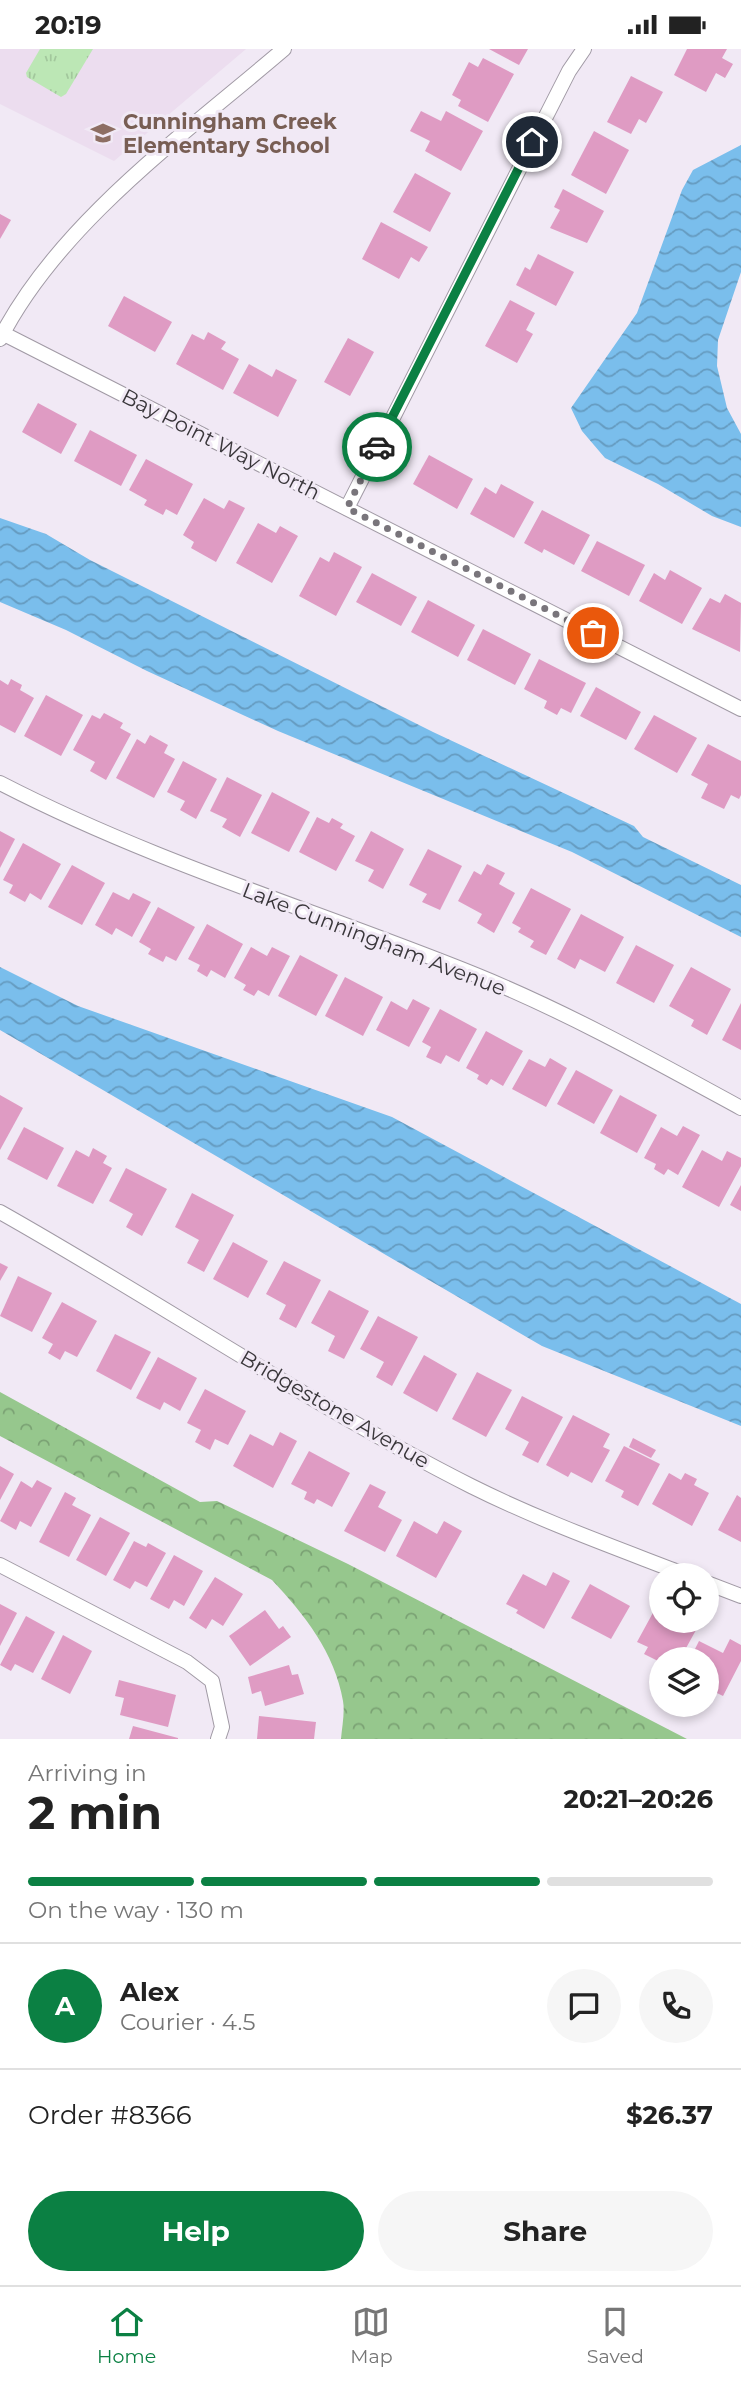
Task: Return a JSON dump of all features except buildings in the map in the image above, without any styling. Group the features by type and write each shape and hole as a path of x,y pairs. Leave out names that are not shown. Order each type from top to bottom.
{"street":[{"path":"1,335 32,288 82,226 284,49"},
{"path":"347,508 470,261 569,71 584,49"},
{"name":"Bay Point Way North","path":"1,335 741,709"},
{"name":"Lake Cunningham Avenue","path":"0,783 99,831 180,865 388,941 528,997 741,1108"},
{"name":"Bridgestone Avenue","path":"0,1212 357,1424 470,1485 527,1512 656,1563"},
{"path":"0,1565 187,1661 212,1681 222,1727 218,1739"},
{"path":"719,1588 741,1596"}],"shaded area":[{"name":"Cunningham Creek Elementary School","path":"0,49 246,49 114,161 0,104"}],"green space":[{"path":"40,49 93,49 66,94 61,97 27,77 26,73"},
{"path":"0,1392 200,1502 217,1501 348,1564 687,1739 341,1739 344,1705 333,1667 316,1635 272,1580 0,1436"}],"water":[{"path":"741,145 741,272 718,340 717,366 727,408 741,434 741,527 712,516 658,484 605,458 582,431 571,408 637,313 682,190 693,170"},
{"path":"0,518 46,534 90,560 433,732 634,826 643,837 741,885 741,937 572,852 278,731 147,671 66,630 0,602"},
{"path":"0,967 78,1006 392,1117 741,1304 741,1426 542,1346 0,1030"}],"way so far":[{"path":"377,447 347,508 593,633"}],"place":[{"name":"Cunningham Creek Elementary School","path":"103,133"}],"route":[{"path":"377,447 532,142"}]}
